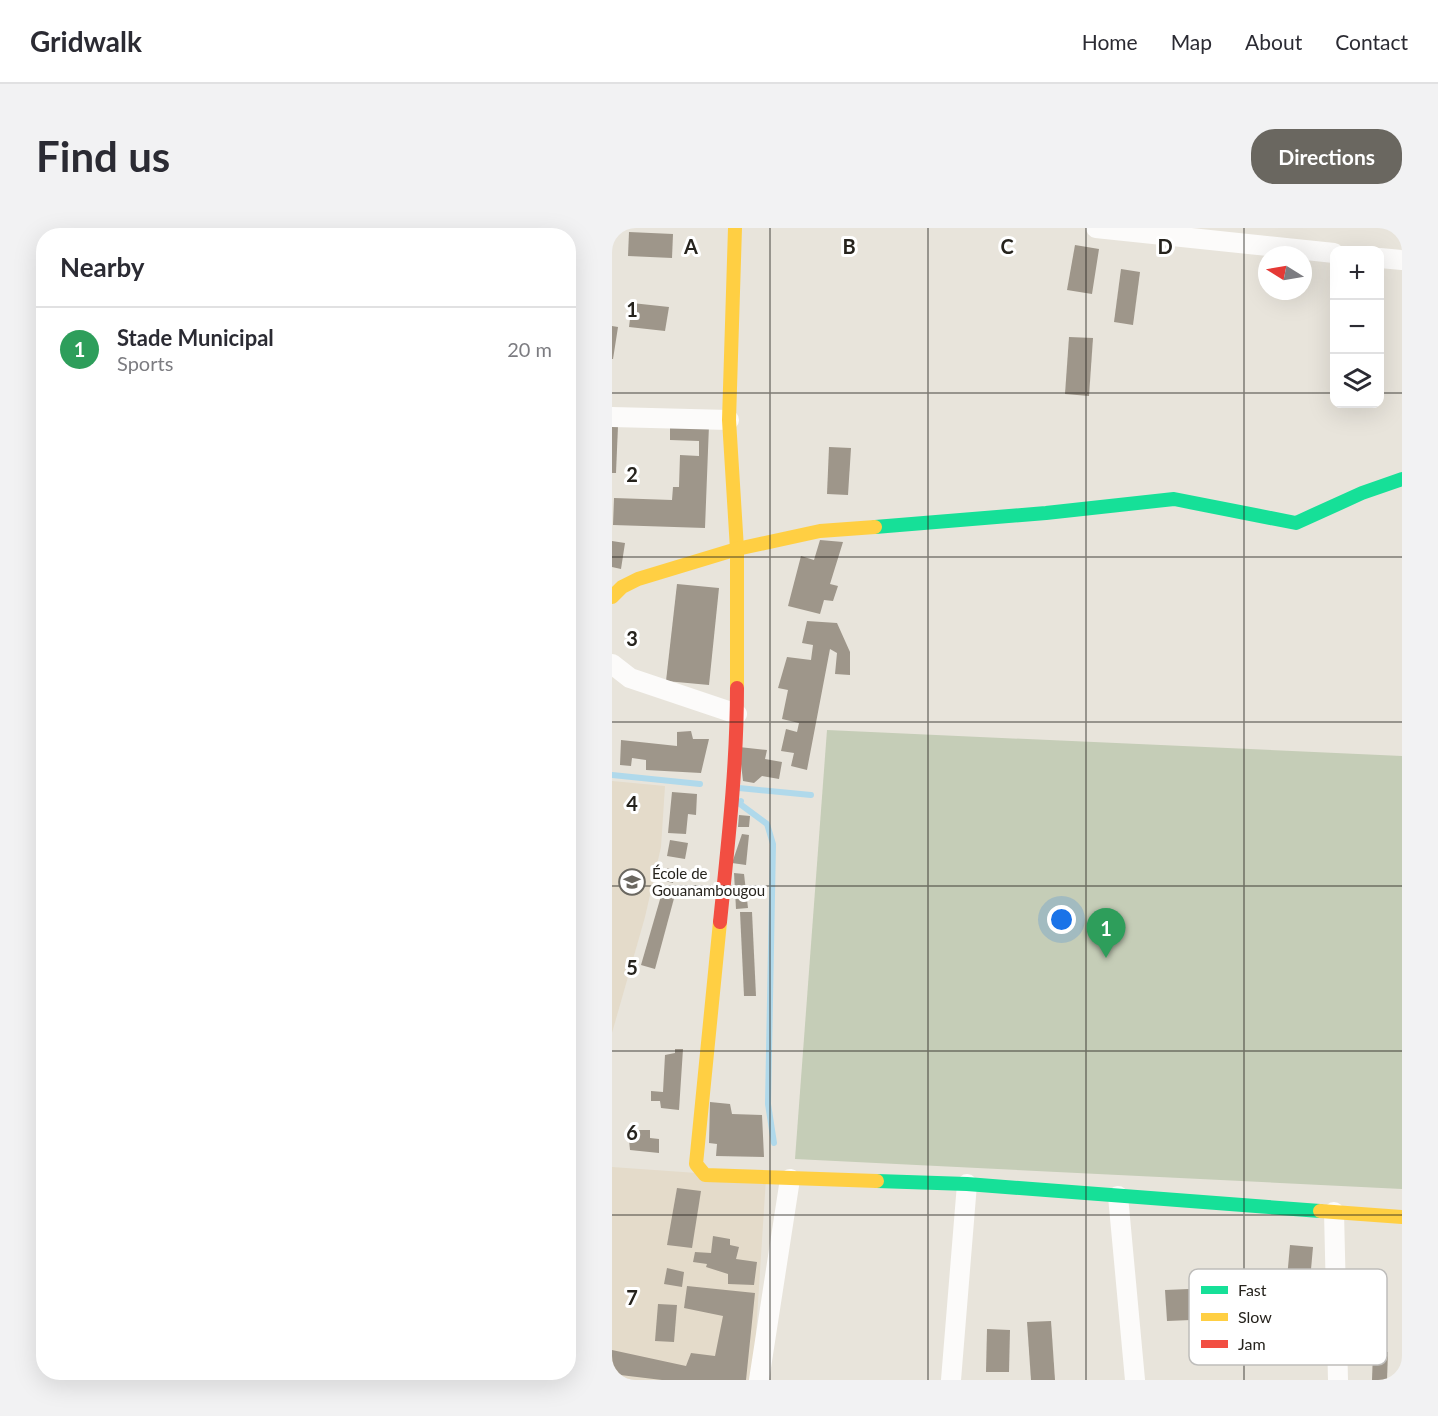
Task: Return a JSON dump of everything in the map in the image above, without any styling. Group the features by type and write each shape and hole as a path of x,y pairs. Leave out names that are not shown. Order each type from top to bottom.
{"street":[{"path":"735,228 729,420 736,549 737,714 728,842 696,1164 705,1175 966,1184 1402,1217"},
{"path":"1096,228 1157,231 1330,252"},
{"path":"1384,259 1402,261"},
{"path":"612,417 729,420"},
{"path":"612,597 622,587 638,579 736,549 820,531 1046,513 1174,499 1296,523 1362,493 1402,479"},
{"path":"612,664 630,678 737,714"},
{"path":"759,1380 790,1179"},
{"path":"951,1380 966,1184"},
{"path":"1118,1196 1135,1380"},
{"path":"1334,1212 1335,1269"},
{"path":"1338,1365 1338,1380"}],"shaded area":[{"name":"École de Gouanambougou","path":"612,781 665,786 661,847 645,917 612,1033"},
{"path":"612,1167 766,1178 753,1380 612,1380"}],"green space":[{"path":"827,730 1402,756 1402,1189 795,1159"}],"building":[{"path":"629,232 673,234 672,258 628,256"},
{"path":"1075,245 1099,249 1092,294 1067,290"},
{"path":"1121,269 1140,272 1133,325 1114,322"},
{"path":"632,303 669,307 665,331 629,327"},
{"path":"612,326 618,327 613,359 612,359"},
{"path":"1069,337 1093,338 1089,396 1065,394"},
{"path":"670,424 709,425 705,528 613,525 614,498 672,500 673,487 679,487 680,455 699,456 699,441 670,440"},
{"path":"612,426 618,426 616,473 612,473"},
{"path":"829,447 851,448 848,495 827,494"},
{"path":"820,540 843,542 830,584 838,586 833,601 824,600 820,614 788,606 801,556 814,560"},
{"path":"612,541 625,543 621,569 612,567"},
{"path":"677,584 719,588 709,685 666,681"},
{"path":"807,621 837,623 850,652 850,675 835,674 837,653 830,649 807,770 791,766 794,753 781,751 786,729 797,732 799,723 782,719 788,690 778,688 787,657 811,660 813,645 802,643"},
{"path":"691,731 693,739 709,739 701,773 646,770 646,760 632,758 631,766 620,765 621,740 677,746 677,732"},
{"path":"739,747 767,750 765,759 782,762 779,779 762,776 754,783 743,781"},
{"path":"672,792 697,794 696,815 688,814 686,834 668,833"},
{"path":"739,815 750,816 749,827 738,827"},
{"path":"742,834 749,835 746,865 732,863"},
{"path":"670,840 688,843 685,859 667,856"},
{"path":"667,868 676,870 673,883 665,881"},
{"path":"734,873 744,874 748,908 736,909"},
{"path":"663,889 676,891 655,969 641,965"},
{"path":"740,912 752,912 756,996 744,996"},
{"path":"675,1049 683,1049 679,1110 661,1108 660,1101 651,1101 651,1091 663,1092 665,1055 675,1053"},
{"path":"710,1102 730,1104 732,1114 762,1115 764,1157 716,1156 717,1144 709,1143"},
{"path":"636,1130 650,1130 650,1138 659,1139 659,1153 630,1150 629,1140 635,1139"},
{"path":"677,1188 701,1191 692,1248 667,1245"},
{"path":"713,1236 730,1239 730,1245 739,1247 736,1259 757,1262 754,1285 728,1284 728,1274 706,1267 707,1264 693,1262 695,1252 711,1253"},
{"path":"1290,1245 1313,1247 1311,1269 1288,1269"},
{"path":"667,1268 684,1272 682,1287 664,1284"},
{"path":"687,1286 755,1293 746,1380 662,1380 612,1374 612,1350 686,1366 691,1353 715,1356 723,1316 684,1308"},
{"path":"1189,1289 1189,1320 1167,1321 1165,1290"},
{"path":"658,1304 677,1305 674,1342 655,1341"},
{"path":"1051,1321 1055,1380 1031,1380 1027,1322"},
{"path":"987,1329 1010,1330 1009,1372 986,1372"},
{"path":"1388,1352 1387,1380 1372,1380 1373,1365 1387,1365"}],"waterway":[{"path":"612,775 700,784"},
{"path":"739,788 811,795"},
{"path":"741,801 740,804 767,824 773,844 768,1104 774,1143"}],"traffic: fast":[{"path":"875,527 1046,513 1174,499 1296,523 1362,493 1402,479"},
{"path":"877,1181 967,1184 1320,1211"}],"traffic: slow":[{"path":"735,228 729,420 737,549 737,688"},
{"path":"612,597 622,587 638,579 737,549 820,531 875,527"},
{"path":"720,922 696,1164 705,1175 877,1181"},
{"path":"1320,1211 1402,1217"}],"traffic: jam":[{"path":"720,922 734,776 737,688"}],"place":[{"name":"École de Gouanambougou","path":"632,882"},
{"name":"Stade Municipal","path":"1106,958"}]}
